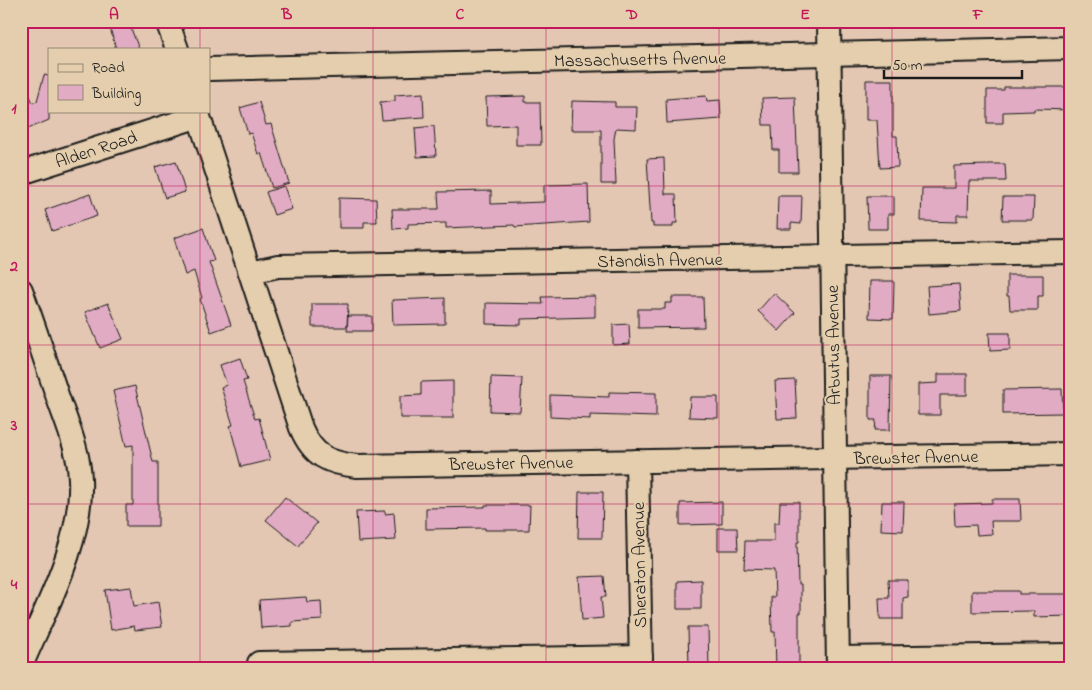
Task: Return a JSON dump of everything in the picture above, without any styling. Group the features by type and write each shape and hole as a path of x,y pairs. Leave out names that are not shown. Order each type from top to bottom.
{"street":[{"path":"167,21 177,48"},
{"name":"Arbutus Avenue","path":"829,21 838,664"},
{"name":"Massachusetts Avenue","path":"210,69 1071,48"},
{"name":"Alden Road","path":"21,173 198,114"},
{"name":"Brewster Avenue","path":"198,114 301,428 311,447 318,454 336,463 357,466 1071,454"},
{"name":"Standish Avenue","path":"250,272 278,266 1071,252"},
{"path":"21,290 70,431 80,477 78,508 71,541 60,576 23,660"},
{"name":"Sheraton Avenue","path":"637,461 641,663"},
{"path":"838,664 1071,654"},
{"path":"259,663 641,663"}],"building":[{"path":"108,21 128,21 139,48 116,48"},
{"path":"21,75 33,103 37,101 44,75 48,76 49,120 21,132"},
{"path":"866,80 893,80 893,136 897,136 898,167 880,168 877,120 866,120"},
{"path":"1004,87 1071,87 1071,110 1034,109 1034,111 1003,112 1003,123 987,123 987,90 1004,90"},
{"path":"423,93 424,117 382,120 380,102 395,101 395,95"},
{"path":"525,96 525,102 540,102 541,145 516,145 516,125 487,126 486,97"},
{"path":"706,96 707,101 720,100 721,119 667,123 666,99"},
{"path":"795,97 798,172 779,172 779,150 773,150 772,125 763,125 762,98"},
{"path":"572,101 615,102 615,107 637,107 636,129 616,128 614,139 616,184 601,184 601,130 571,130"},
{"path":"259,102 266,125 271,124 289,183 272,188 261,153 258,154 251,133 248,134 240,108"},
{"path":"434,126 436,156 417,157 415,128"},
{"path":"664,158 665,194 676,194 677,223 673,223 673,227 653,227 653,223 651,223 647,159"},
{"path":"176,161 185,192 165,198 155,167"},
{"path":"1005,164 1006,181 969,181 968,215 957,215 957,222 921,221 922,188 954,188 954,166"},
{"path":"588,184 589,222 515,227 514,225 446,228 446,223 408,224 408,228 393,229 392,209 439,209 438,192 491,191 491,204 544,202 544,185"},
{"path":"284,186 292,209 274,215 266,192"},
{"path":"90,194 97,216 52,231 45,210"},
{"path":"778,196 802,196 801,224 791,223 791,229 777,229"},
{"path":"867,196 894,196 894,214 888,214 888,229 868,229"},
{"path":"1003,197 1034,197 1033,220 1002,220"},
{"path":"339,198 376,199 377,222 364,222 364,228 339,228"},
{"path":"203,228 214,261 209,262 231,325 211,332 200,299 202,298 194,271 185,275 174,238"},
{"path":"1007,275 1043,275 1043,296 1038,296 1038,310 1010,310 1009,296 1007,296"},
{"path":"870,281 894,281 893,319 869,318"},
{"path":"959,284 961,311 929,314 927,286"},
{"path":"774,293 795,313 779,331 758,311"},
{"path":"595,296 595,317 521,319 521,325 486,324 486,303 543,304 542,297"},
{"path":"672,297 703,297 704,327 638,328 638,309 665,309 665,303 672,303"},
{"path":"445,298 445,324 393,325 392,300"},
{"path":"108,303 123,339 100,348 85,312"},
{"path":"312,304 348,304 347,327 312,327"},
{"path":"348,316 372,316 372,331 347,331"},
{"path":"629,324 630,344 613,345 613,325"},
{"path":"989,333 1010,333 1010,350 990,351"},
{"path":"240,358 247,380 243,381 255,419 259,418 270,460 241,467 230,426 233,425 221,387 227,385 220,365"},
{"path":"938,374 967,374 967,395 940,395 940,415 918,415 918,384 938,383"},
{"path":"870,376 891,376 890,430 875,430 876,420 870,420"},
{"path":"491,377 522,378 520,412 490,411"},
{"path":"795,380 797,418 777,419 775,381"},
{"path":"453,381 453,418 400,418 400,396 421,395 421,382"},
{"path":"135,386 153,462 158,462 158,526 126,526 126,505 133,505 133,445 126,446 113,391"},
{"path":"1062,389 1063,413 1003,414 1003,390"},
{"path":"609,392 656,393 656,417 590,415 590,419 550,417 550,395 609,397"},
{"path":"690,397 718,397 718,418 689,417"},
{"path":"579,492 603,492 602,538 578,538"},
{"path":"285,497 317,523 298,546 266,520"},
{"path":"992,499 1020,499 1021,521 991,521 992,534 977,535 976,525 955,526 954,504 992,503"},
{"path":"722,502 722,524 680,525 680,503"},
{"path":"780,502 799,502 799,542 797,542 798,585 801,585 801,613 799,613 799,669 776,669 775,632 772,632 771,597 775,597 774,570 744,569 745,541 774,541 774,523 779,523"},
{"path":"882,502 904,502 903,531 881,530"},
{"path":"485,505 530,505 529,530 485,530 485,528 426,529 426,508 485,507"},
{"path":"385,511 385,514 394,513 396,540 358,542 356,512"},
{"path":"718,528 737,528 738,550 718,550"},
{"path":"604,576 606,597 601,597 603,618 582,620 579,577"},
{"path":"701,580 701,609 677,609 677,581"},
{"path":"888,580 908,580 908,597 903,598 903,619 880,619 879,598 889,598"},
{"path":"131,587 134,606 158,602 162,627 135,630 134,626 111,630 105,590"},
{"path":"972,591 1019,591 1019,594 1071,594 1071,616 1034,617 1034,611 972,612"},
{"path":"306,597 307,602 321,601 322,620 292,622 292,626 261,628 259,600"},
{"path":"688,627 708,627 709,669 689,669"}]}
